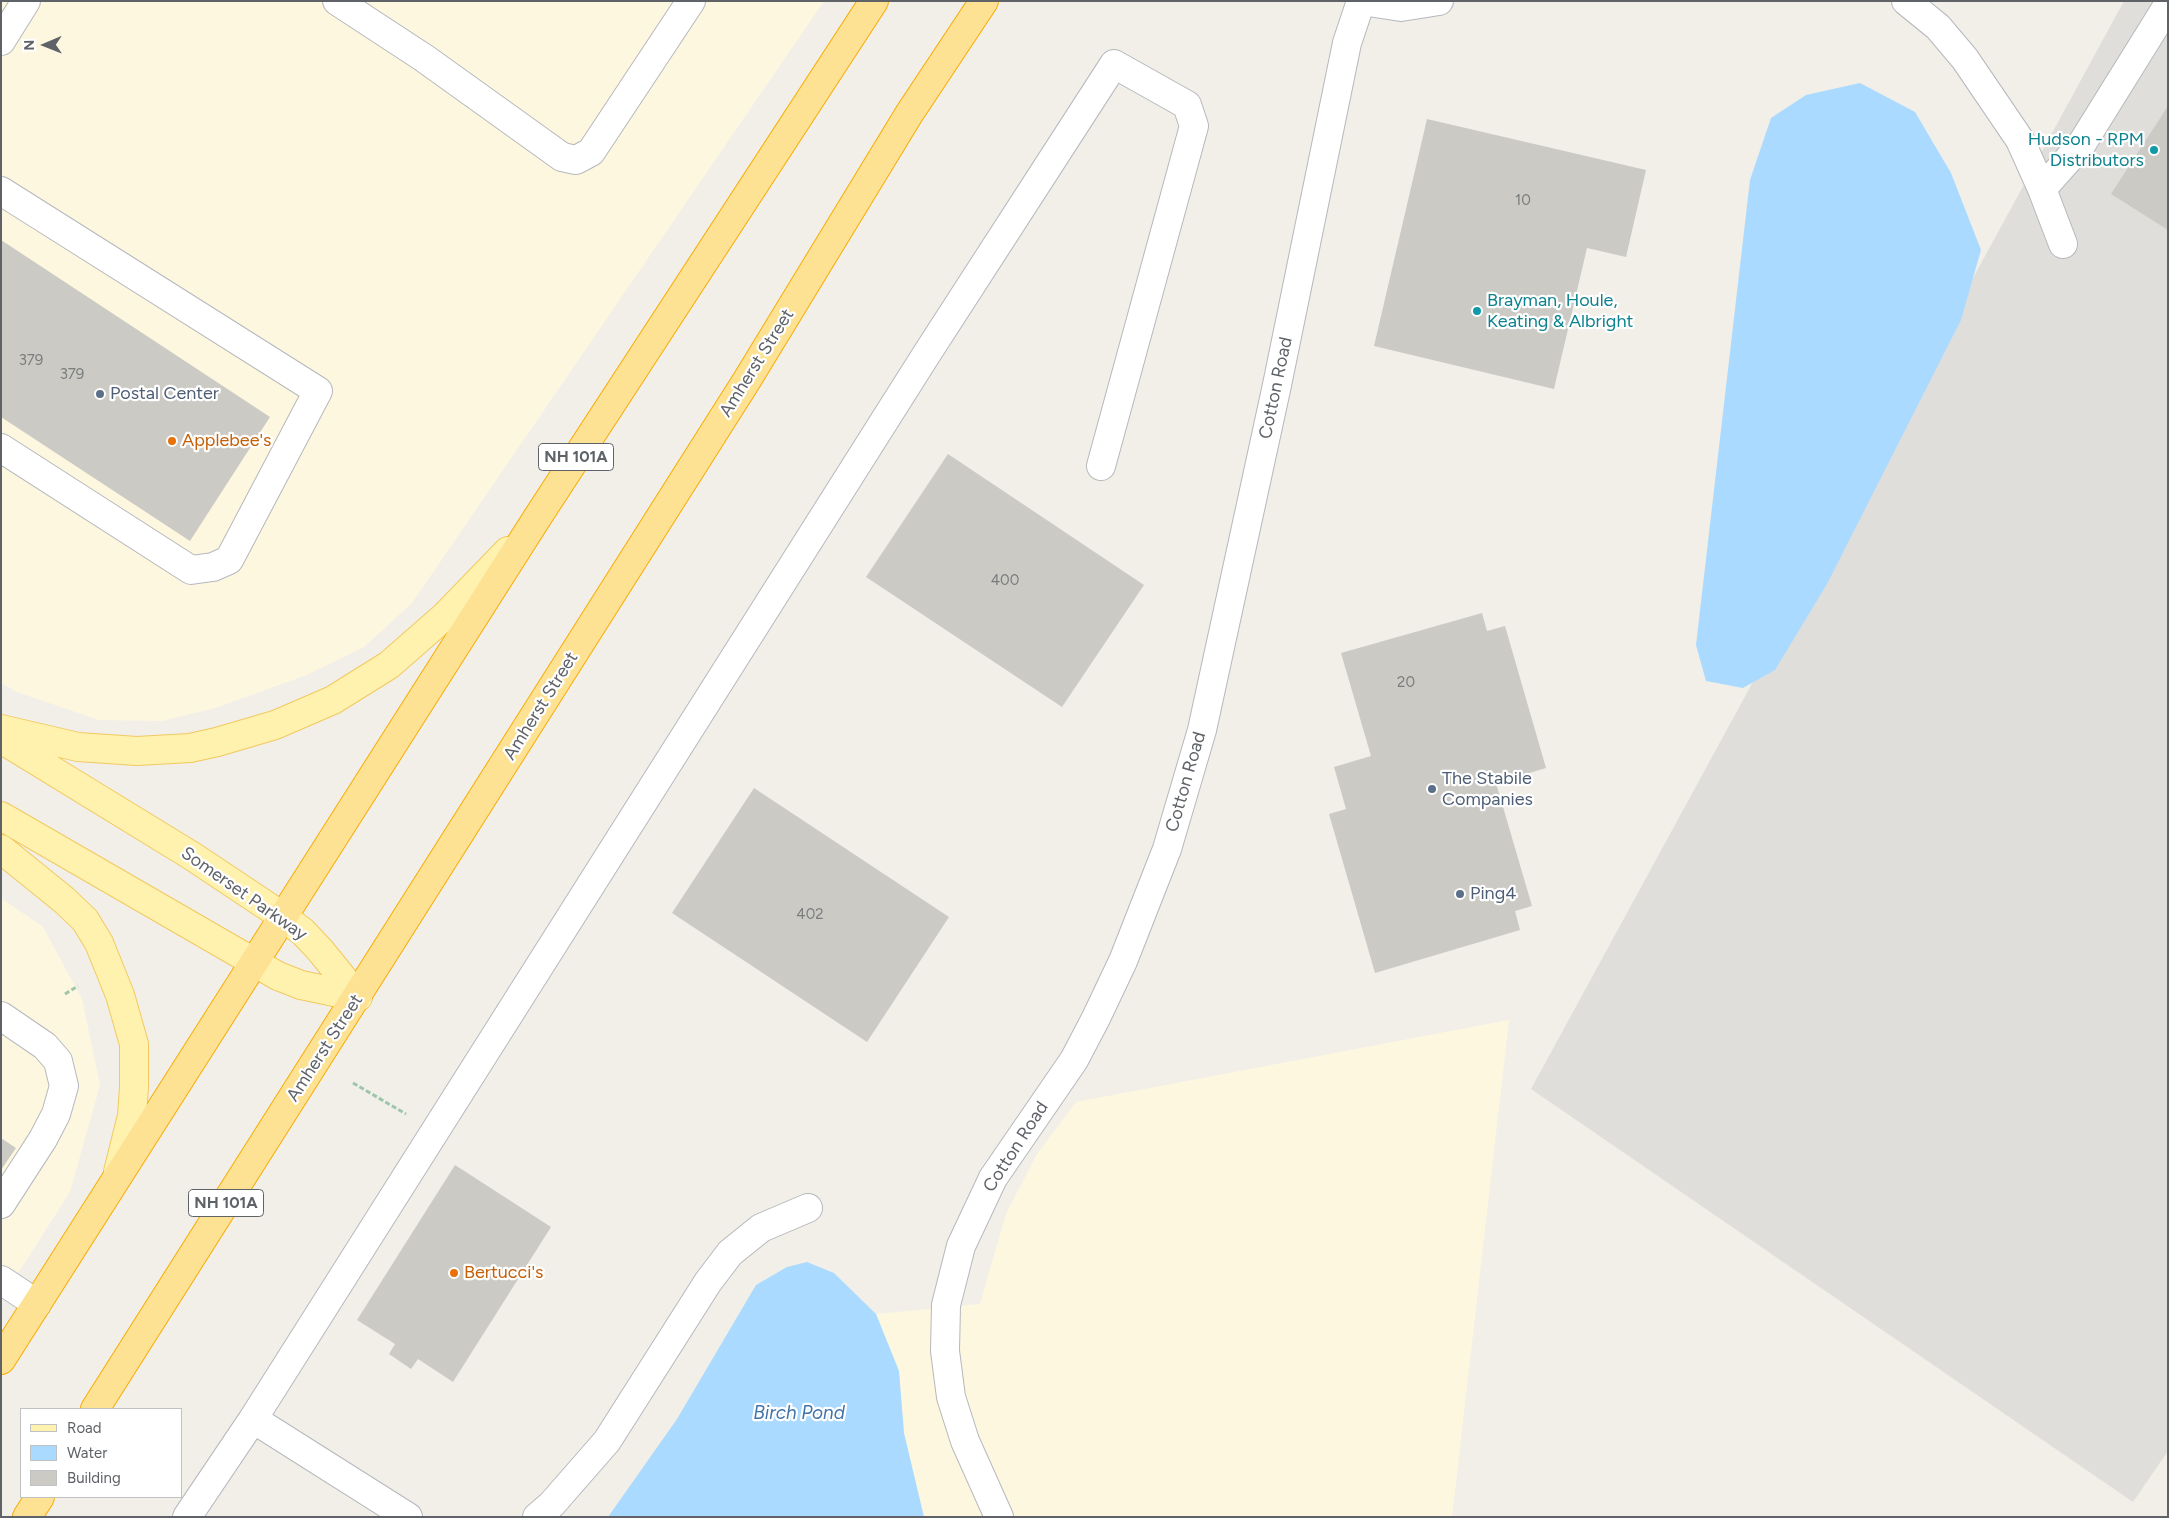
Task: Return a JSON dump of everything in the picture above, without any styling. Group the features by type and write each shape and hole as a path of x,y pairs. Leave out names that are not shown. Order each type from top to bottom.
{"highway":[{"name":"NH 101A","path":"1,1360 537,518 874,1"},
{"name":"Amherst Street","path":"96,1408 358,997 747,380 909,114 984,1"},
{"path":"27,1517 39,1498"}],"main road":[{"path":"1,729 48,742 78,747 137,751 208,744 283,722 345,693 389,665 416,643 473,588 537,518"},
{"name":"Somerset Parkway","path":"1,739 192,856 282,916 320,950 358,997"},
{"path":"1,816 253,962 301,986 358,997"},
{"path":"1,849 57,894 85,920 99,943 120,994 134,1044 134,1079 132,1116 118,1174"}],"street":[{"path":"1,41 26,1"},
{"path":"346,4 562,157 576,160 591,152 692,1"},
{"path":"1361,1 1401,7 1439,1"},
{"name":"Cotton Road","path":"999,1517 966,1441 951,1397 945,1351 946,1305 961,1246 993,1178 1074,1060 1127,952 1167,849 1202,730 1277,385 1347,43 1361,1"},
{"path":"1906,1 1938,27 1965,59 2020,140 2042,189 2063,244"},
{"path":"2042,189 2081,145 2168,5"},
{"path":"187,1517 253,1419 921,363 1114,64 1187,105 1194,126 1101,466"},
{"path":"1,191 318,391 229,560 214,567 191,570 1,448"},
{"path":"1,1016 45,1046 58,1061 64,1086 56,1114 43,1139 1,1204"},
{"path":"537,1517 552,1504 608,1441 708,1282 730,1253 761,1228 808,1208"},
{"path":"1,1280 37,1304"},
{"path":"253,1419 408,1517"}],"path":[{"path":"65,994 81,985"},
{"path":"353,1083 415,1119 441,1122"}],"shaded area":[{"path":"1,1 824,1 412,603 364,647 304,676 215,708 162,721 99,720 17,692 1,683"},
{"path":"2124,1 2168,1 2168,1451 2133,1502 1531,1089"},
{"path":"1,898 43,927 82,999 100,1085 70,1192 1,1300"},
{"path":"1509,1020 1452,1517 924,1517 904,1433 899,1371 876,1314 980,1304 1006,1214 1037,1154 1076,1102"}],"water":[{"path":"1860,83 1915,112 1951,173 1981,250 1961,320 1827,584 1775,670 1743,688 1706,681 1696,645 1750,180 1771,118 1806,95"},
{"name":"Birch Pond","path":"807,1262 834,1273 876,1314 899,1371 904,1433 924,1517 608,1517 677,1419 756,1285 787,1267"}],"building":[{"name":"Hudson - RPM Distributors","path":"2168,106 2168,230 2111,194"},
{"path":"1427,119 1646,170 1626,257 1587,248 1554,389 1374,346"},
{"path":"1,240 270,417 190,541 1,417"},
{"path":"948,454 1144,585 1062,707 866,577"},
{"path":"1482,613 1487,631 1505,626 1546,768 1496,783 1532,906 1515,911 1520,930 1375,973 1329,814 1346,809 1334,767 1371,756 1341,653"},
{"path":"754,788 949,917 867,1042 672,913"},
{"path":"1,1138 16,1148 1,1170"},
{"name":"Bertucci's","path":"455,1165 551,1227 453,1382 418,1359 411,1369 389,1354 395,1344 357,1320"}],"place":[{"name":"Hudson - RPM Distributors","path":"2154,150"},
{"name":"Brayman, Houle, Keating & Albright","path":"1477,311"},
{"name":"Postal Center","path":"100,394"},
{"name":"Applebee's","path":"172,441"},
{"name":"The Stabile Companies","path":"1432,789"},
{"name":"Ping4","path":"1460,894"},
{"name":"Bertucci's","path":"454,1273"}]}
